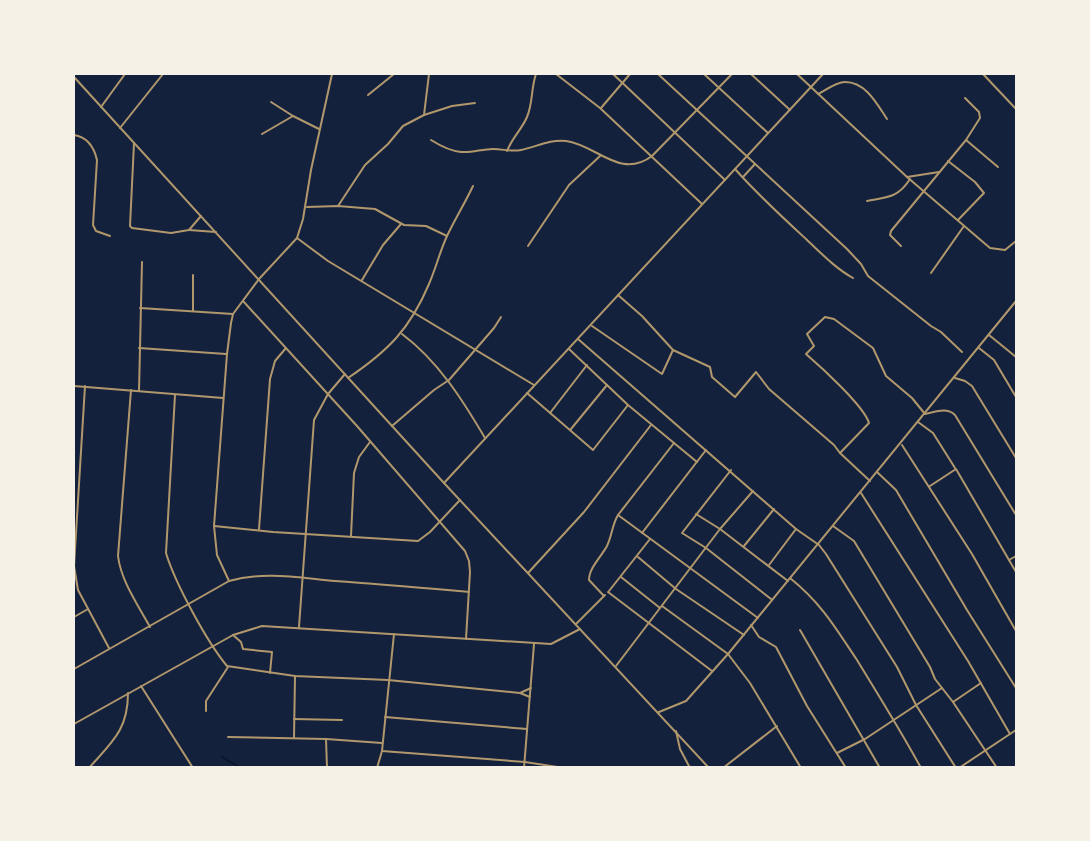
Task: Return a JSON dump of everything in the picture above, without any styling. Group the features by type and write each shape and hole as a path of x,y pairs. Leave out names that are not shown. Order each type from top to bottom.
{"street":[{"path":"101,106 125,74"},
{"path":"120,128 163,74"},
{"path":"230,581 217,555 214,526 223,398 233,314 259,279 297,238 332,74"},
{"path":"368,95 394,74"},
{"path":"424,115 429,74"},
{"path":"507,151 514,135 526,120 536,74"},
{"path":"556,74 600,108 702,204"},
{"path":"612,74 725,180"},
{"path":"600,108 630,74"},
{"path":"658,74 847,249 861,264 868,276 941,332 962,352"},
{"path":"704,74 768,133"},
{"path":"431,140 459,152 494,148 507,151 521,150 556,141 579,144 600,156 630,165 643,162 652,156 732,74"},
{"path":"751,74 790,110"},
{"path":"797,74 909,178 993,249 1005,250 1017,241"},
{"path":"444,483 823,74"},
{"path":"983,74 1017,109"},
{"path":"74,77 444,483 709,768"},
{"path":"818,94 838,84 846,82 856,84 867,91 887,119"},
{"path":"901,246 890,233 975,128 980,115 965,98"},
{"path":"271,102 319,129"},
{"path":"338,206 353,181 403,126 424,115 452,106 474,103"},
{"path":"262,134 293,116"},
{"path":"74,135 86,140 96,153 93,225 96,231 110,236"},
{"path":"966,140 998,167"},
{"path":"134,143 130,226 160,233 189,230 216,232"},
{"path":"528,246 569,185 600,156"},
{"path":"948,161 975,182 984,193 958,220"},
{"path":"743,177 755,164"},
{"path":"735,169 831,263 853,278"},
{"path":"867,201 894,196 900,192 909,178 939,172"},
{"path":"348,378 378,357 402,334 429,283 447,236 473,186"},
{"path":"305,207 338,206 375,209 401,224 426,226 447,236"},
{"path":"189,230 201,216"},
{"path":"362,280 383,245 401,224"},
{"path":"931,273 964,226"},
{"path":"297,238 328,261 534,385"},
{"path":"139,391 142,262"},
{"path":"193,275 193,311"},
{"path":"618,296 642,316 674,350 710,367 712,377 735,397 756,372 769,389 834,445 870,481"},
{"path":"243,301 328,394 465,551 469,561 465,639"},
{"path":"659,712 686,701 728,654 1017,302"},
{"path":"140,308 233,314"},
{"path":"393,426 449,380 501,317"},
{"path":"840,453 869,423 837,380 806,354 814,346 807,334 825,317 834,320 873,348 886,376 912,398 925,414"},
{"path":"591,325 662,374 674,350"},
{"path":"402,334 430,358 449,380 486,438"},
{"path":"989,335 1017,357"},
{"path":"578,339 707,449 796,529 819,545 897,667 916,705 958,768 1015,731 1017,736"},
{"path":"140,348 227,354"},
{"path":"259,529 270,379 275,361 286,348"},
{"path":"979,348 994,360 1017,397"},
{"path":"568,349 628,405 697,462"},
{"path":"550,413 587,365"},
{"path":"299,627 312,428 316,412 345,374"},
{"path":"954,378 972,386 1017,458"},
{"path":"570,430 607,385"},
{"path":"74,386 223,398"},
{"path":"86,386 74,557 75,581 109,648"},
{"path":"131,390 118,555 119,567 150,627"},
{"path":"526,393 593,450 628,405"},
{"path":"175,394 166,553 169,564 190,604 228,667 295,676 388,680 520,693 530,697"},
{"path":"925,414 945,410 955,415 1017,515"},
{"path":"918,422 933,433 1017,572"},
{"path":"528,573 584,512 651,425"},
{"path":"351,536 354,473 359,457 370,442"},
{"path":"604,596 589,580 589,576 608,545 612,527 618,515 674,443"},
{"path":"901,444 972,554 1017,632"},
{"path":"642,533 707,449"},
{"path":"930,486 956,469"},
{"path":"731,470 695,513 682,533 772,600"},
{"path":"878,472 896,490 967,610 1017,688"},
{"path":"616,666 720,529 753,490"},
{"path":"861,493 981,683 1010,734"},
{"path":"214,526 418,541 424,538 460,500"},
{"path":"743,547 774,509"},
{"path":"695,513 809,593 822,608 896,720 921,768"},
{"path":"618,515 758,618"},
{"path":"833,526 854,541 942,688 997,768"},
{"path":"769,565 796,529"},
{"path":"576,624 608,592 650,540"},
{"path":"1009,560 1017,556"},
{"path":"638,557 676,589 744,635"},
{"path":"74,669 230,581 256,575 469,592"},
{"path":"621,577 728,654 777,726 801,768"},
{"path":"608,592 712,671"},
{"path":"74,617 88,609"},
{"path":"751,625 759,637 776,647 807,706 846,768"},
{"path":"74,724 232,635 262,626 534,644 551,644 580,629"},
{"path":"800,630 880,768"},
{"path":"377,768 382,751 394,634"},
{"path":"232,635 241,642 243,649 272,652 270,673"},
{"path":"524,768 534,644"},
{"path":"206,711 206,701 228,667"},
{"path":"294,738 295,676"},
{"path":"953,702 981,683"},
{"path":"141,686 193,768"},
{"path":"520,693 531,687"},
{"path":"836,753 896,720 942,688"},
{"path":"89,768 123,727 127,714 128,693"},
{"path":"385,717 527,729"},
{"path":"294,719 342,720"},
{"path":"723,768 777,726"},
{"path":"676,731 680,749 690,768"},
{"path":"228,737 326,739 382,743"},
{"path":"326,739 327,768"},
{"path":"382,751 525,762 564,768"}],"waterway":[{"path":"222,757 241,768"}]}
